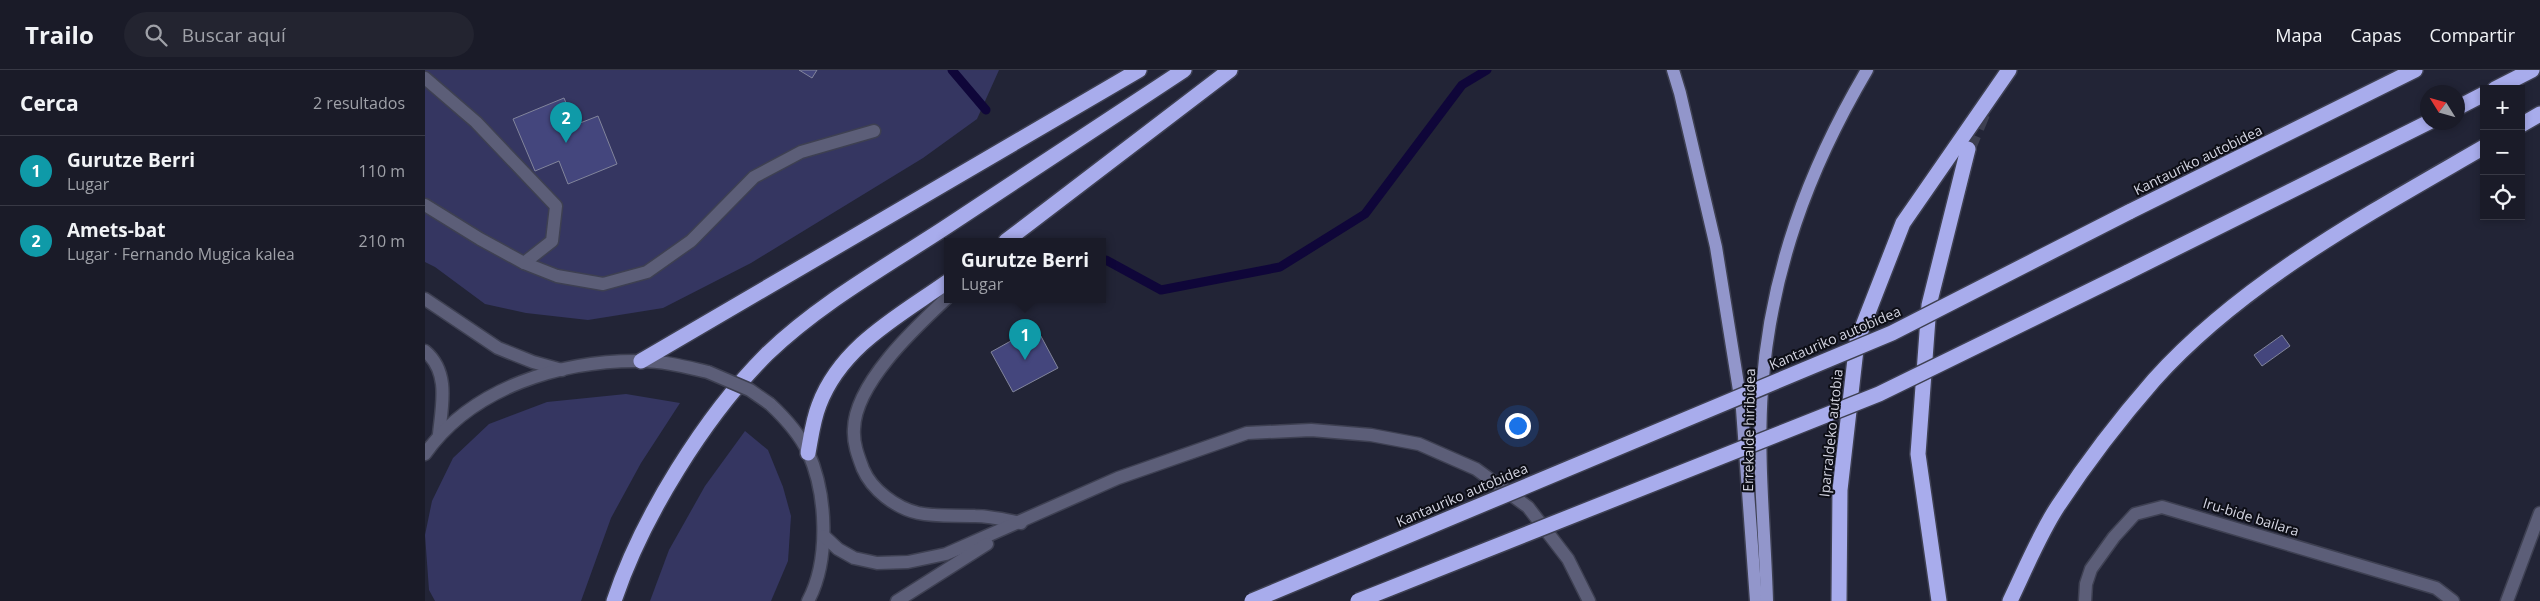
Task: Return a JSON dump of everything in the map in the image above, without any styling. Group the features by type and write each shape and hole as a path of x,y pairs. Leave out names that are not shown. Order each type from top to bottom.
{"highway":[{"path":"641,361 1139,70"},
{"path":"614,601 642,536 670,484 725,402 767,355 801,324 853,286 1046,162 1184,70"},
{"path":"1012,238 1230,70"},
{"name":"Iparraldeko autobia","path":"1839,601 1840,490 1857,341 1903,223 2009,70"},
{"name":"Kantauriko autobidea","path":"1252,601 1892,333 2129,212 2415,70"},
{"path":"2503,85 2532,70"},
{"path":"2465,104 2480,96"},
{"path":"2525,123 2540,114"},
{"path":"1358,601 1879,394 2420,126"},
{"path":"1939,601 1918,454 1929,304 1968,149"},
{"path":"2010,601 2057,508 2101,444 2155,379 2199,337 2283,269 2361,218 2480,149"},
{"path":"809,454 819,405 843,363 864,341 944,284"}],"main road":[{"path":"1673,70 1716,247 1742,409 1756,601"},
{"name":"Errekalde hiribidea","path":"1767,601 1762,473 1762,390 1771,312 1782,262 1797,213 1821,156 1867,70"}],"street":[{"path":"425,78 476,122 556,206 552,241 524,263"},
{"path":"425,205 480,240 524,263 557,276 603,284 647,272 691,241 753,177 801,152 874,131"},
{"path":"425,299 498,348 533,362 562,370"},
{"path":"944,301 907,335 883,365 868,388 858,409 854,428 856,453 866,475 880,493 897,504 918,513 978,516 1021,522"},
{"path":"425,351 440,371 444,391 439,434"},
{"path":"425,454 439,434 471,407 509,386 562,370 641,361 677,365 708,372 750,390 770,404 799,436 809,454 819,488 824,536 821,565 808,601"},
{"path":"824,536 838,549 854,558 877,562 908,562 946,554 1118,478 1247,433 1311,430 1371,435 1419,444 1476,469 1529,506 1568,559 1589,601"},
{"name":"Iru-bide bailara","path":"2085,601 2086,584 2091,569 2114,537 2135,514 2162,507 2436,588 2453,601"},
{"path":"2507,601 2540,513"},
{"path":"897,601 1021,522"}],"shaded area":[{"path":"425,70 999,70 977,119 923,158 751,263 663,308 588,320 526,313 485,304 435,267 425,262"},
{"path":"626,394 680,403 641,463 611,518 581,601 435,601 429,590 425,535 432,501 453,458 489,424 547,402"},
{"path":"745,431 768,450 783,487 791,516 788,561 771,601 650,601 669,550 705,486"}],"building":[{"path":"799,70 817,70 812,78"},
{"path":"564,98 575,125 598,116 617,164 568,184 559,161 535,171 513,119"},
{"path":"1036,327 1058,368 1013,392 991,352"},
{"path":"2282,335 2290,346 2262,366 2254,355"}],"waterway":[{"path":"952,70 986,110"},
{"path":"1106,260 1161,290 1280,267 1365,214 1462,85 1487,70"}],"tunnel":[{"path":"1968,149 1983,113"}],"place":[{"name":"Amets-bat","path":"566,143"},
{"name":"Gurutze Berri","path":"1025,360"}]}
